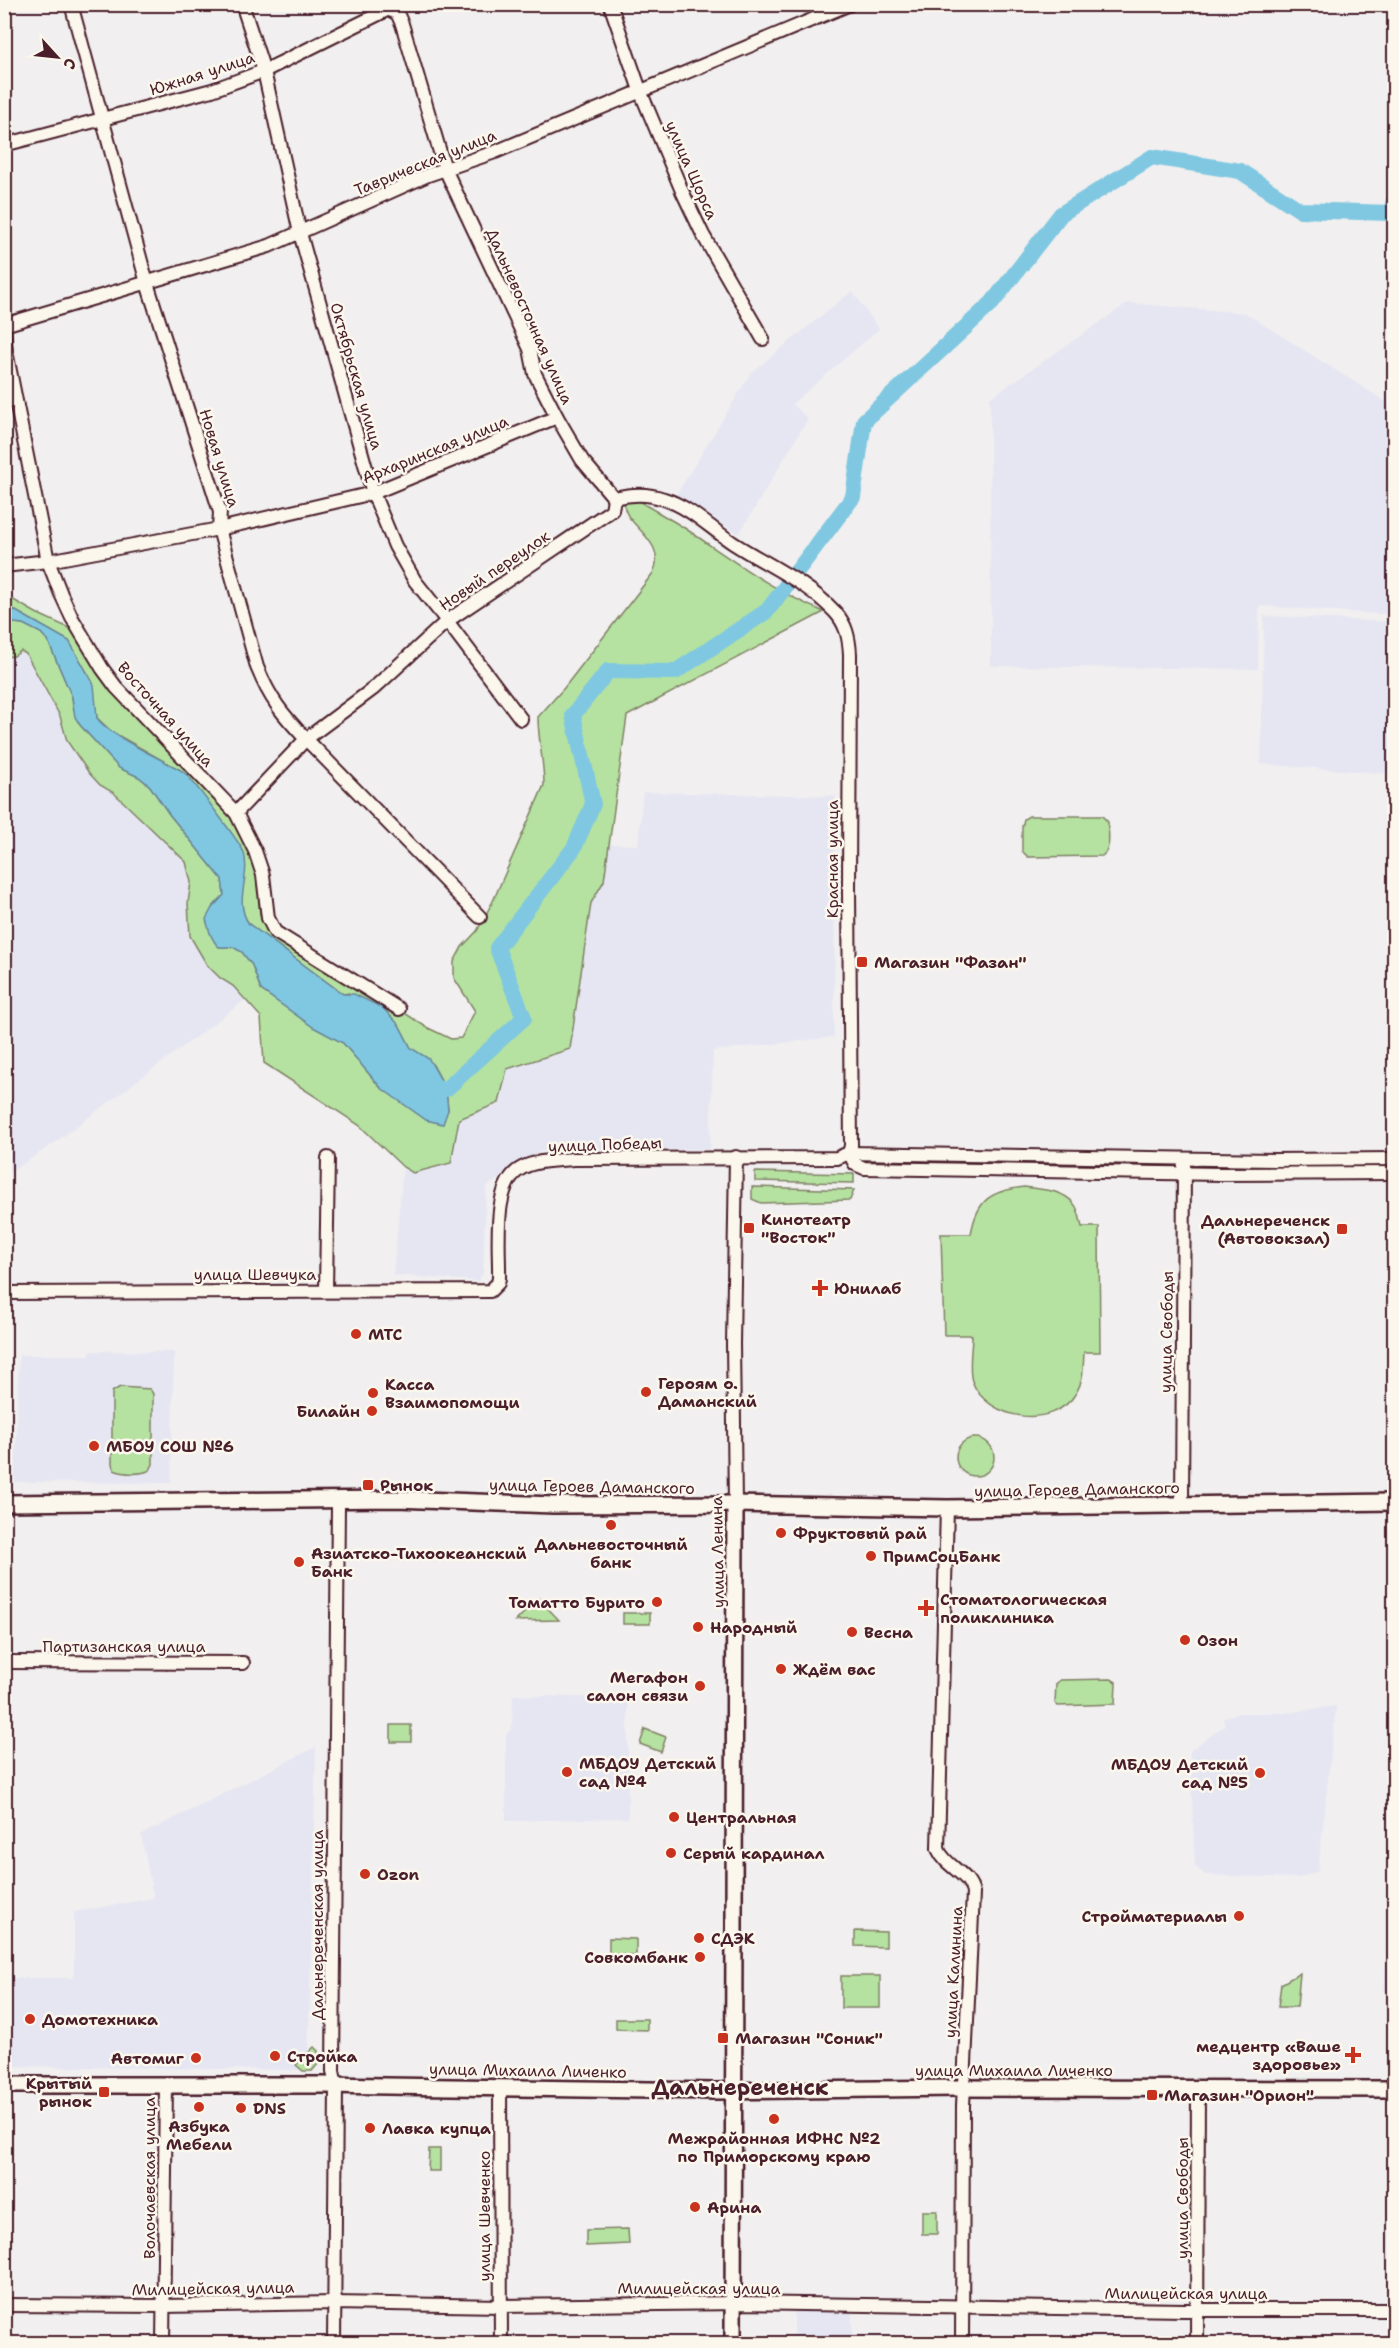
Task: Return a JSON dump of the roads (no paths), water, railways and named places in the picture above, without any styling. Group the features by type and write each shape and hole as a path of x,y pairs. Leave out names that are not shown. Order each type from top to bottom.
{"main road":[{"name":"улица Героев Даманского","path":"4,1503 361,1499 553,1505 735,1504 947,1508 1395,1502"},
{"name":"улица Ленина","path":"733,2343 735,1504"},
{"name":"улица Михаила Личенко","path":"4,2085 735,2090 1395,2089"}],"street":[{"name":"Новая улица","path":"71,4 147,283 220,512 219,529 257,667 266,688 280,712 480,916"},
{"name":"Октябрьская улица","path":"242,4 264,71 300,233 373,493 404,564 415,582 520,719"},
{"name":"улица Щорса","path":"610,4 641,93 703,235 764,339"},
{"name":"Таврическая улица","path":"4,325 251,252 300,233 428,175 495,152 641,93 849,4"},
{"name":"Южная улица","path":"4,145 212,90 264,71 392,6"},
{"name":"Дальневосточная улица","path":"392,6 402,24 445,169 530,349 535,374 582,460 614,498"},
{"name":"Восточная улица","path":"4,333 48,561 72,618 108,676 154,729 236,813 255,851 263,875 268,918 275,932 399,1009"},
{"name":"Архаринская улица","path":"4,566 48,561 219,529 373,493 557,417"},
{"name":"Красная улица","path":"614,498 646,494 666,499 802,585 835,612 847,630 849,639 851,1135 849,1153"},
{"name":"Новый переулок","path":"236,813 306,739 372,689 427,642 447,621 612,510 614,498"},
{"name":"улица Победы","path":"499,1278 501,1197 512,1176 521,1168 542,1162 573,1159 837,1158 849,1153 1184,1159 1395,1159"},
{"path":"849,1153 855,1164 864,1168 1184,1173 1395,1173"},
{"name":"улица Ленина","path":"735,1504 733,1344 736,1157"},
{"path":"326,1291 328,1158"},
{"name":"улица Свободы","path":"1182,1506 1184,1159"},
{"name":"улица Шевчука","path":"4,1293 474,1292 490,1291 498,1284 499,1278"},
{"name":"Дальнереченская улица","path":"334,2343 336,2086 333,2071 333,1978 338,1506"},
{"name":"улица Калинина","path":"947,1508 938,1849 946,1862 968,1881 973,1893 963,2088 962,2343"},
{"name":"Партизанская улица","path":"4,1662 243,1662"},
{"name":"Волочаевская улица","path":"163,2343 166,2085"},
{"name":"улица Шевченко","path":"500,2088 501,2343"},
{"name":"улица Свободы","path":"1197,2343 1198,2088"},
{"name":"Милицейская улица","path":"4,2305 164,2306 334,2303 501,2306 733,2303 1197,2310 1395,2310"}],"water":[{"path":"5,605 69,641 94,685 97,718 102,724 119,737 184,772 208,801 244,853 246,862 242,907 249,924 343,994 354,994 383,1008 399,1025 411,1048 429,1059 446,1089 448,1110 443,1124 426,1120 381,1088 343,1043 313,1027 261,990 252,965 242,952 233,947 219,947 216,944 206,919 224,895 222,879 169,814 150,786 139,777 119,768 80,725 75,717 72,697 48,641 41,633 23,624 5,622"}],"waterway":[{"path":"427,1083 433,1089 446,1089 524,1018 497,948 574,848 593,804 573,715 608,671 675,672 767,611 853,497 864,421 992,303 1061,214 1152,157 1240,171 1300,210 1390,213 1394,201"}],"place":[{"name":"Магазин \"Фазан\"","path":"862,962"},
{"name":"Кинотеатр \"Восток\"","path":"749,1228"},
{"name":"Дальнереченск (Автовокзал)","path":"1342,1229"},
{"name":"Юнилаб","path":"820,1288"},
{"name":"МТС","path":"356,1334"},
{"name":"Героям о. Даманский","path":"646,1392"},
{"name":"Касса Взаимопомощи","path":"373,1393"},
{"name":"Билайн","path":"372,1411"},
{"name":"МБОУ СОШ №6","path":"94,1446"},
{"name":"Рынок","path":"368,1485"},
{"name":"Дальневосточный банк","path":"611,1525"},
{"name":"Фруктовый рай","path":"781,1533"},
{"name":"ПримСоцБанк","path":"871,1556"},
{"name":"Азиатско-Тихоокеанский Банк","path":"299,1562"},
{"name":"Томатто Бурито","path":"657,1602"},
{"name":"Стоматологическая поликлиника","path":"926,1608"},
{"name":"Народный","path":"698,1627"},
{"name":"Весна","path":"852,1632"},
{"name":"Озон","path":"1185,1640"},
{"name":"Ждём вас","path":"781,1669"},
{"name":"Мегафон салон связи","path":"700,1686"},
{"name":"МБДОУ Детский сад №4","path":"567,1772"},
{"name":"МБДОУ Детский сад №5","path":"1260,1773"},
{"name":"Центральная","path":"674,1817"},
{"name":"Серый кардинал","path":"671,1853"},
{"name":"Ozon","path":"365,1874"},
{"name":"Стройматериалы","path":"1239,1916"},
{"name":"СДЭК","path":"699,1938"},
{"name":"Совкомбанк","path":"700,1957"},
{"name":"Домотехника","path":"30,2019"},
{"name":"Магазин \"Соник\"","path":"723,2038"},
{"name":"медцентр «Ваше здоровье»","path":"1353,2055"},
{"name":"Стройка","path":"275,2056"},
{"name":"Автомиг","path":"196,2058"},
{"name":"Крытый рынок","path":"104,2092"},
{"name":"Магазин \"Орион\"","path":"1152,2095"},
{"name":"Азбука Мебели","path":"199,2107"},
{"name":"DNS","path":"241,2108"},
{"name":"Межрайонная ИФНС №2 по Приморскому краю","path":"774,2119"},
{"name":"Лавка купца","path":"370,2128"},
{"name":"Арина","path":"695,2207"}],"district":[{"name":"Дальнереченск","path":"740,2087"}]}
